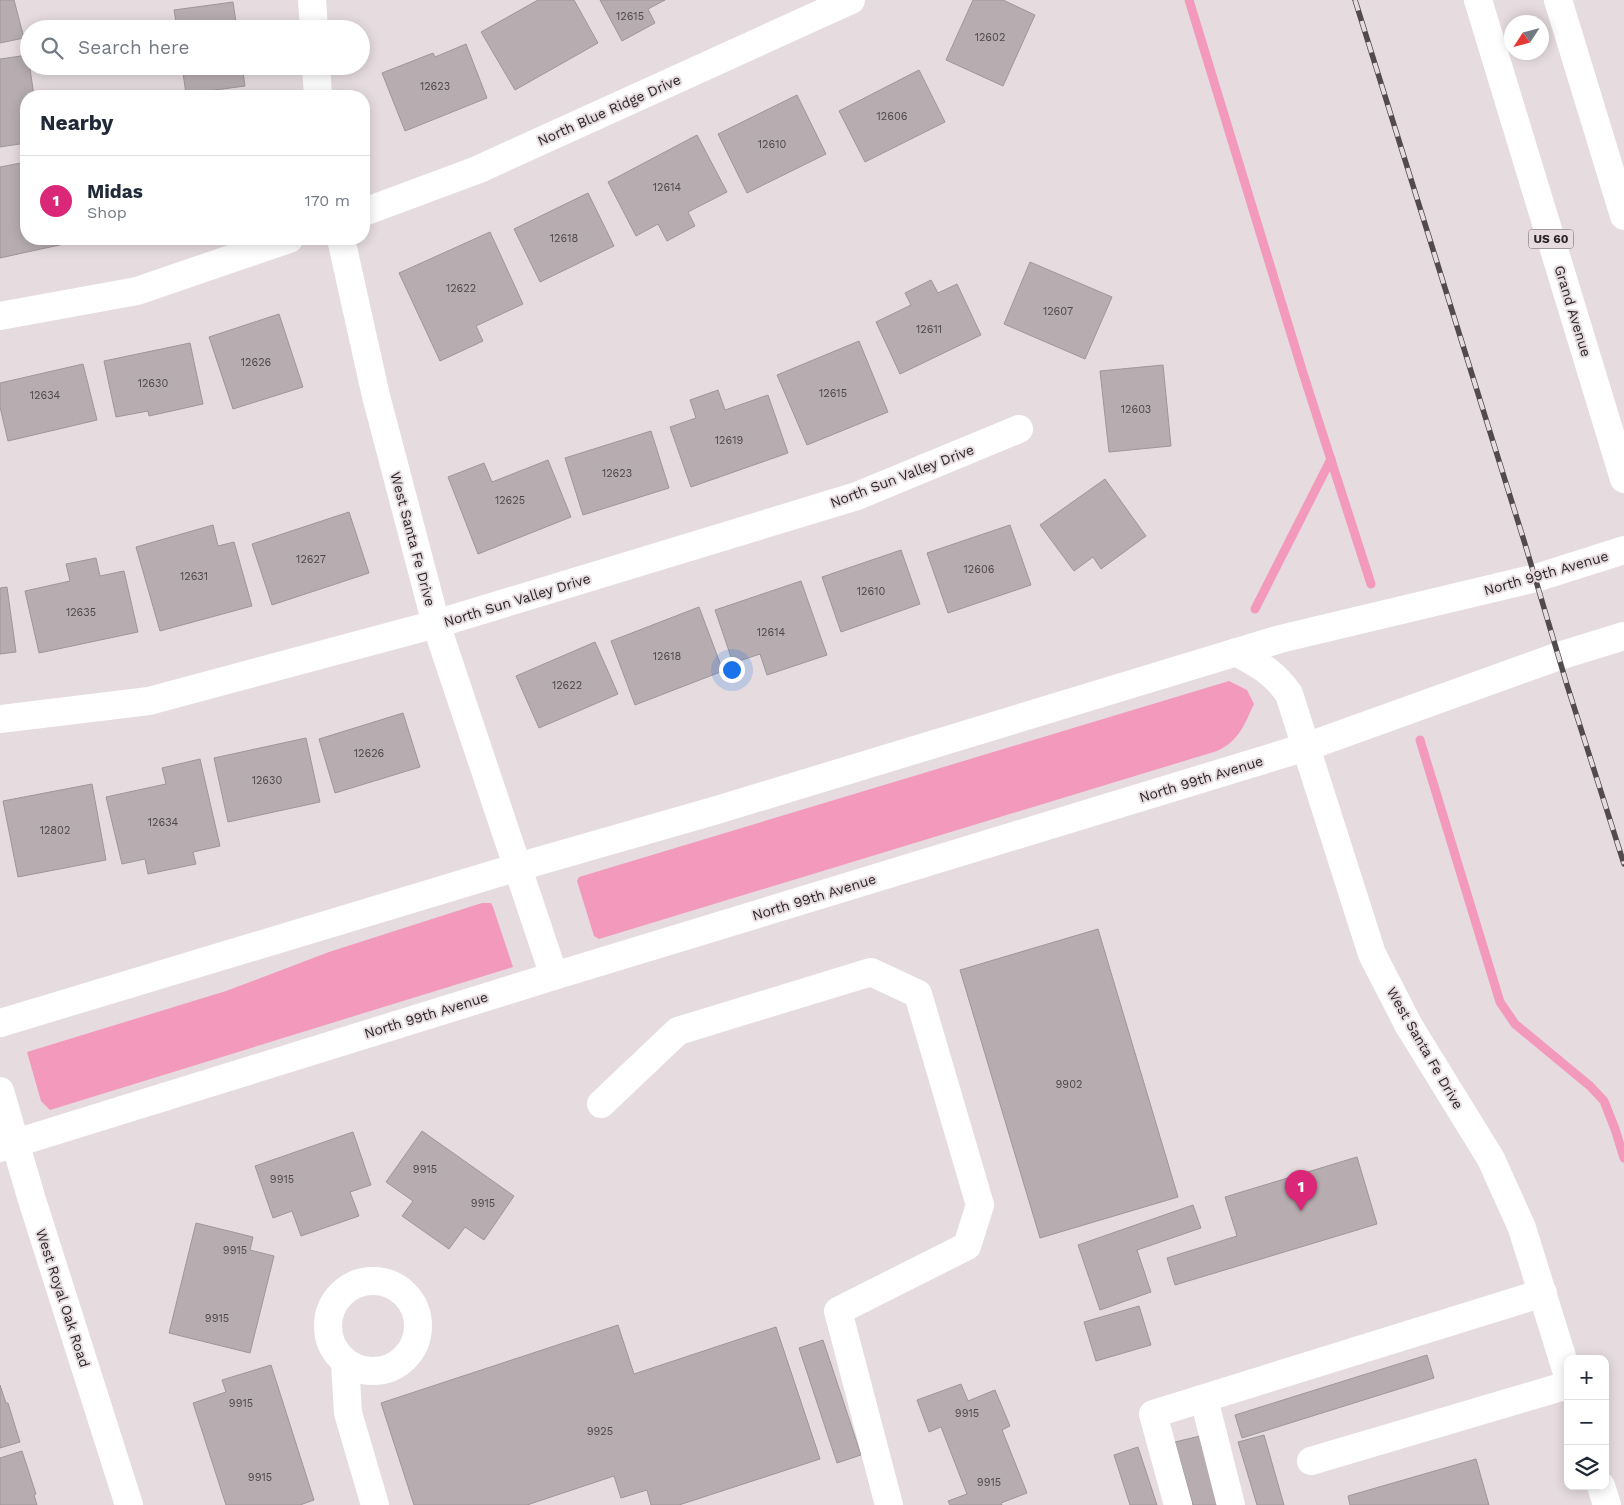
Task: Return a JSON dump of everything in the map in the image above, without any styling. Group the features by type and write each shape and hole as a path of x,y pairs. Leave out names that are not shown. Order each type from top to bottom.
{"main road":[{"path":"312,0 313,20"},
{"name":"North Blue Ridge Drive","path":"370,210 476,170 851,0"},
{"name":"Grand Avenue","path":"1478,0 1624,479"},
{"path":"1558,0 1624,216"},
{"path":"317,75 318,90"},
{"path":"0,316 137,291 271,245"},
{"name":"West Santa Fe Drive","path":"342,245 376,396 436,624 554,976"},
{"name":"North Sun Valley Drive","path":"0,719 149,701 436,624 857,496 1020,429"},
{"name":"North 99th Avenue","path":"0,1023 518,867 718,810 1280,639 1536,578 1624,550"},
{"name":"North 99th Avenue","path":"7,1146 554,976 1306,747 1559,656 1624,636"},
{"name":"West Santa Fe Drive","path":"1236,652 1268,670 1278,679 1288,694 1372,954 1408,1026 1492,1158 1522,1228 1564,1363"},
{"path":"601,1104 678,1031 871,972 918,994 980,1206 967,1246 838,1311 889,1505"},
{"name":"West Royal Oak Road","path":"0,1091 7,1146 129,1505"},
{"path":"1178,1505 1153,1414 1543,1293"},
{"path":"345,1363 348,1413 375,1505"},
{"path":"1312,1461 1564,1386"},
{"path":"1204,1399 1231,1505"},
{"path":"1602,1490 1607,1505"}],"shaded area":[{"path":"1229,681 1247,690 1254,704 1236,737 1225,747 1217,751 599,939 594,936 577,881 579,877"},
{"path":"482,903 491,903 493,907 513,967 50,1110 41,1101 27,1052 226,991 329,952"}],"building":[{"path":"0,0 14,0 20,23 20,39 0,43"},
{"path":"538,0 574,0 598,43 515,90 481,32"},
{"path":"600,0 665,0 648,9 655,23 622,41"},
{"path":"973,0 1003,0 1035,15 1003,86 946,60"},
{"path":"233,2 236,20 176,20 174,10"},
{"path":"466,44 487,98 405,131 382,73 433,53 435,57"},
{"path":"20,56 20,75 31,75 33,90 20,90 20,144 0,147 0,59"},
{"path":"919,70 945,122 865,162 839,111"},
{"path":"183,75 243,75 245,86 216,90 185,90"},
{"path":"797,95 826,154 747,193 718,134"},
{"path":"697,135 727,192 688,212 695,226 667,241 658,224 636,236 608,182"},
{"path":"20,163 20,245 59,245 0,258 0,167"},
{"path":"588,193 614,246 540,282 514,229"},
{"path":"490,232 523,304 476,326 483,341 440,361 399,273"},
{"path":"1030,262 1112,297 1085,359 1004,324"},
{"path":"931,280 938,293 957,284 981,335 900,374 876,322 911,305 905,293"},
{"path":"279,314 303,387 233,409 209,337"},
{"path":"859,341 888,412 807,445 777,375"},
{"path":"190,343 203,404 149,416 148,411 116,417 104,361"},
{"path":"83,364 97,420 8,441 0,407 0,383"},
{"path":"1163,365 1171,446 1109,452 1100,371"},
{"path":"718,390 725,410 768,395 788,453 691,487 670,427 696,418 690,400"},
{"path":"651,431 669,488 583,515 565,458"},
{"path":"548,460 571,517 478,554 448,477 484,463 492,482"},
{"path":"1105,479 1146,536 1101,569 1093,557 1074,571 1040,525"},
{"path":"349,512 369,573 272,605 252,544"},
{"path":"213,525 218,546 234,542 252,606 160,631 136,547"},
{"path":"1010,525 1031,585 948,613 927,553"},
{"path":"901,550 920,604 841,632 822,577"},
{"path":"96,558 100,576 124,571 138,632 39,653 25,591 70,581 66,564"},
{"path":"801,581 827,655 767,675 760,654 733,663 715,610"},
{"path":"7,587 16,652 0,654 0,588"},
{"path":"699,607 723,671 635,705 611,641"},
{"path":"595,642 618,694 539,728 516,676"},
{"path":"403,713 420,767 335,793 319,739"},
{"path":"306,738 320,802 228,822 214,758"},
{"path":"200,759 220,846 193,852 196,864 148,874 145,859 122,864 106,797 166,784 162,768"},
{"path":"92,784 106,860 18,877 3,801"},
{"path":"1098,929 1178,1197 1040,1238 960,970"},
{"path":"422,1131 514,1196 484,1240 465,1227 449,1249 402,1216 413,1201 386,1182"},
{"path":"353,1132 371,1185 350,1192 359,1216 301,1236 292,1211 273,1218 255,1166"},
{"path":"1357,1157 1377,1224 1175,1285 1167,1258 1237,1236 1225,1197"},
{"path":"1193,1205 1201,1228 1137,1250 1151,1292 1100,1310 1078,1245"},
{"path":"196,1223 253,1237 250,1250 274,1256 250,1353 169,1333"},
{"path":"1139,1306 1151,1345 1096,1361 1084,1322"},
{"path":"618,1325 634,1374 776,1327 820,1459 679,1505 651,1505 647,1490 621,1498 614,1476 527,1505 414,1505 381,1403"},
{"path":"823,1340 861,1455 837,1463 799,1348"},
{"path":"1427,1355 1434,1378 1242,1438 1235,1415"},
{"path":"271,1365 314,1500 300,1505 226,1505 193,1403 226,1392 222,1380"},
{"path":"961,1384 968,1401 995,1390 1010,1426 1002,1430 1027,1493 1001,1503 1002,1505 950,1505 948,1501 967,1494 941,1427 929,1432 917,1400"},
{"path":"0,1385 6,1403 8,1403 20,1442 0,1448"},
{"path":"1264,1435 1284,1505 1257,1505 1238,1442"},
{"path":"1200,1436 1220,1505 1193,1505 1175,1442"},
{"path":"1138,1447 1157,1505 1130,1505 1114,1455"},
{"path":"22,1451 36,1494 34,1495 37,1505 0,1505 0,1458"},
{"path":"1476,1459 1489,1505 1350,1505 1348,1496"}],"waterway":[{"path":"1189,0 1303,373 1371,584"},
{"path":"1255,609 1331,459"},
{"path":"1420,740 1500,1002 1515,1024 1590,1086 1604,1101 1624,1158"}],"railway":[{"path":"1355,0 1624,864"}],"place":[{"name":"Midas","path":"1301,1211"}]}
